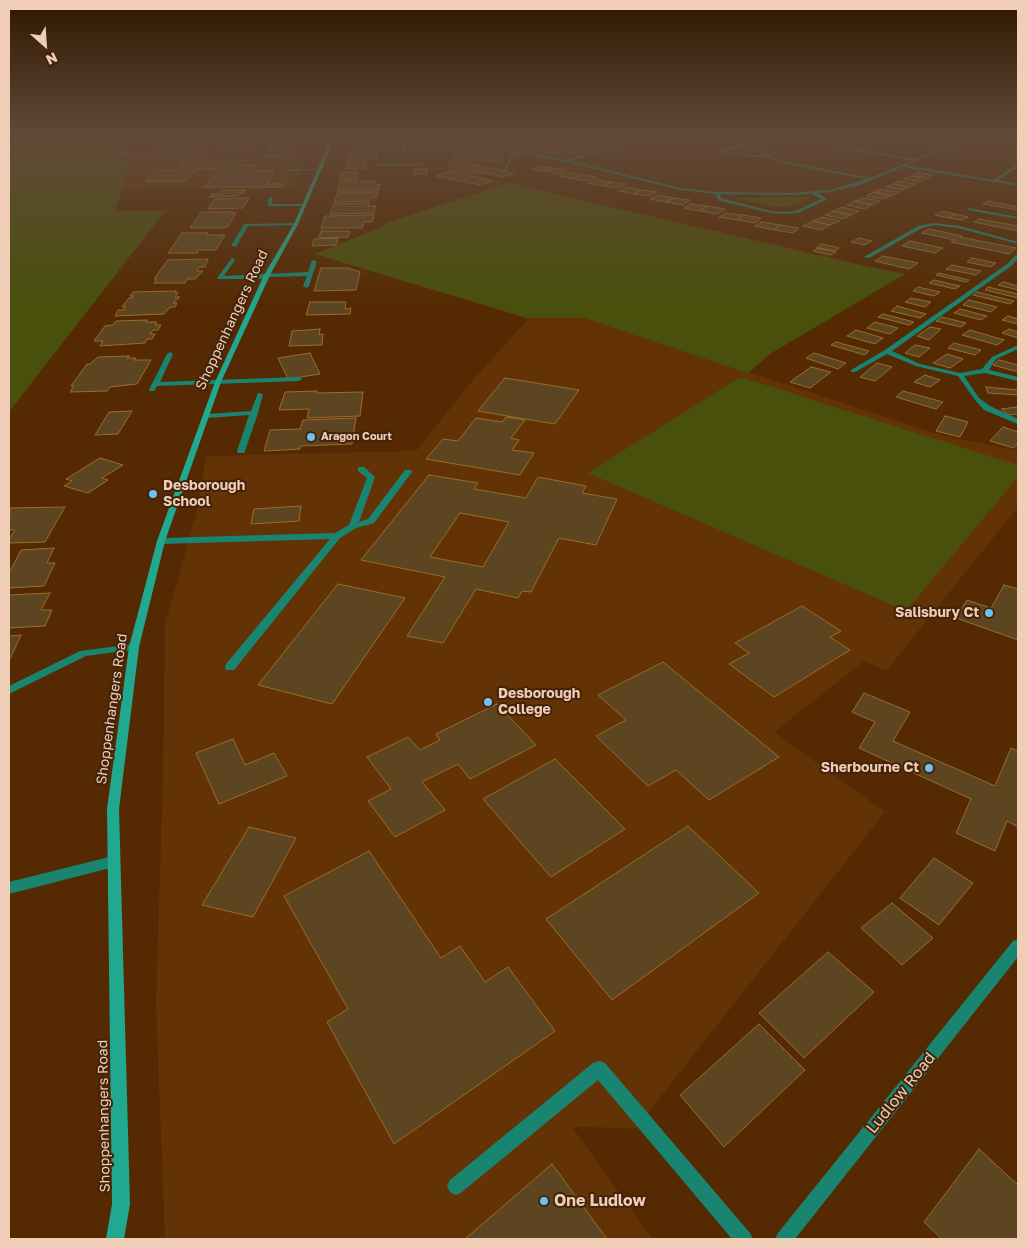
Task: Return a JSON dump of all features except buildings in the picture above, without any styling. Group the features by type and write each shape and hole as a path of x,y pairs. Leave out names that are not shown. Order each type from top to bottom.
{"street":[{"name":"Shoppenhangers Road","path":"115,1239 121,1204 113,809 134,647 161,541 218,382 267,276 296,224 309,192"},
{"path":"712,192 770,195 818,192"},
{"path":"719,193 718,197 722,200 771,212 785,213 796,212 824,198 813,193"},
{"path":"272,198 269,205 304,205"},
{"path":"969,209 1018,218"},
{"path":"234,246 246,225 296,224"},
{"path":"866,257 920,227 933,224 958,226 1018,243"},
{"path":"853,371 887,351 1018,256"},
{"path":"232,260 220,278 310,274"},
{"path":"306,286 314,262"},
{"path":"1009,264 1018,266"},
{"path":"986,371 986,366 994,358 1018,347"},
{"path":"887,351 918,366 960,375 986,371 1018,379"},
{"path":"170,354 154,387 299,379"},
{"path":"960,375 977,399 987,408 1018,422"},
{"path":"241,451 260,394"},
{"path":"207,416 254,413"},
{"path":"353,526 372,477 361,469"},
{"path":"230,667 336,536 353,526 371,521 408,472"},
{"path":"161,541 336,536"},
{"path":"9,690 84,653 134,647"},
{"path":"9,888 113,862"},
{"name":"Ludlow Road","path":"784,1239 1018,946"},
{"path":"456,1186 599,1069 744,1239"}],"shaded area":[{"name":"Desborough College","path":"480,192 547,192 848,261 682,350 940,435 1018,451 1018,507 886,671 864,661 774,732 885,812 636,1128 572,1127 652,1239 165,1239 156,1002 163,778 165,624 198,508 206,456 416,451 473,380 528,319 315,254 382,227 385,224"}],"green space":[{"path":"9,192 122,192 114,211 165,211 9,412"},
{"path":"480,192 547,192 905,274 770,354 748,373 584,318 528,318 315,254 382,227 385,224"},
{"path":"812,197 786,207 776,207 734,198"},
{"path":"740,377 1018,465 1018,477 906,611 588,473"}],"place":[{"name":"Aragon Court","path":"311,437"},
{"name":"Desborough School","path":"153,494"},
{"name":"Salisbury Ct","path":"989,613"},
{"name":"Desborough College","path":"488,702"},
{"name":"Sherbourne Ct","path":"929,768"},
{"name":"One Ludlow","path":"544,1201"}]}
